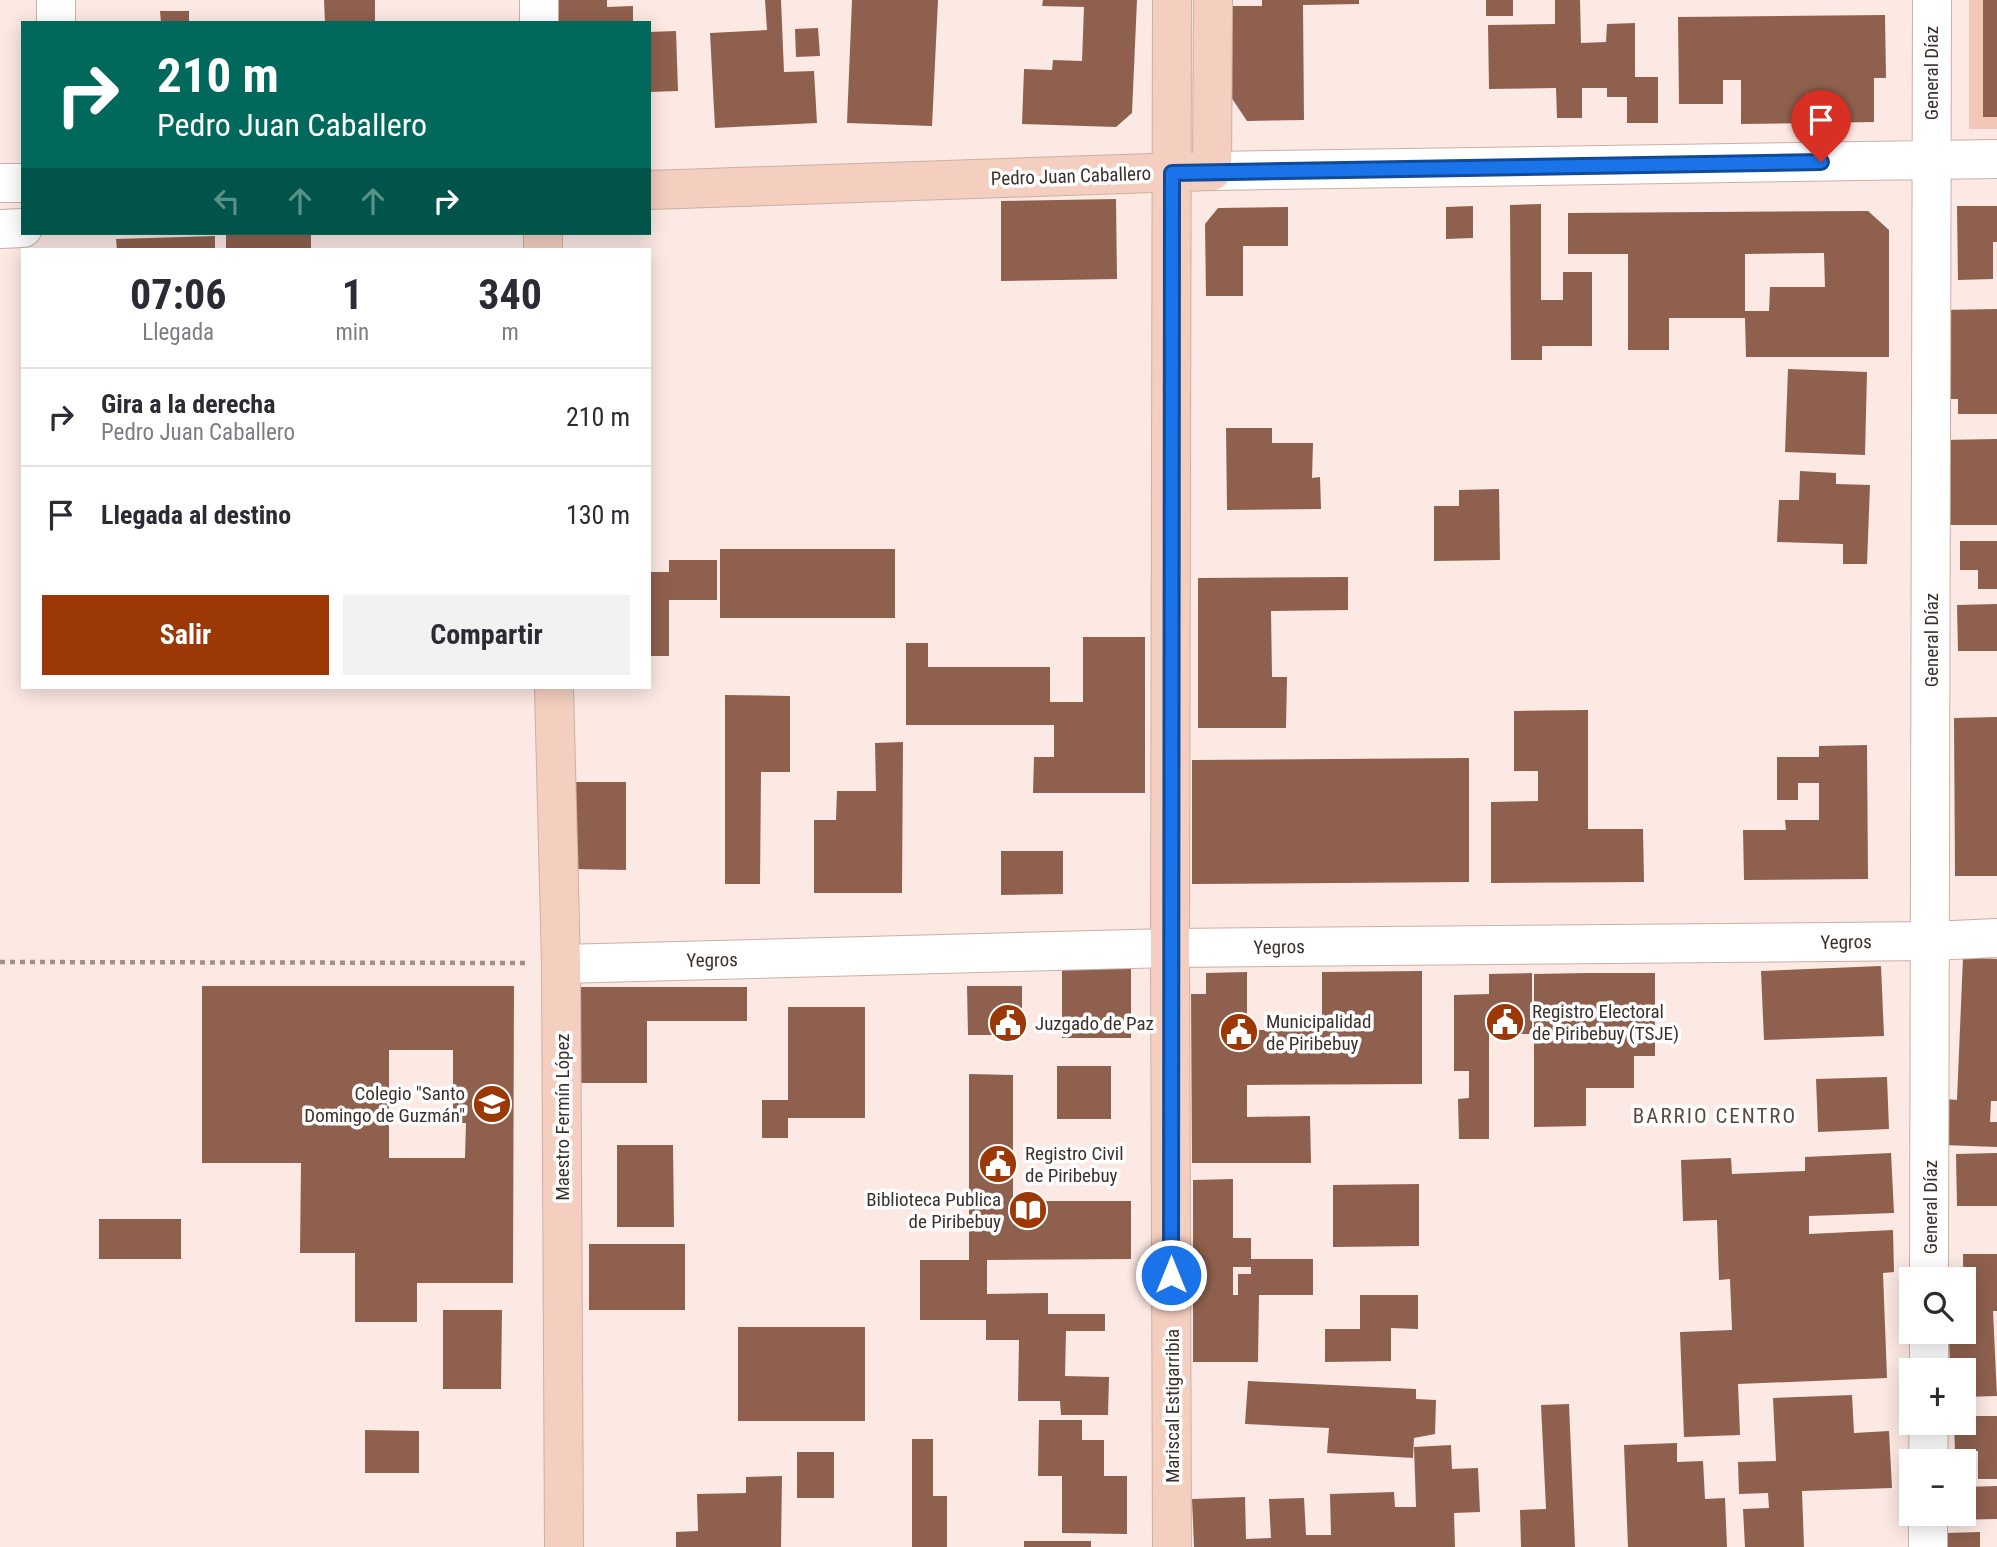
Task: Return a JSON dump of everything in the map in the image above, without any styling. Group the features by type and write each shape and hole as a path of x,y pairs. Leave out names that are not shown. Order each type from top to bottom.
{"street":[{"path":"56,0 56,21"},
{"path":"539,0 539,21"},
{"name":"Mariscal Estigarribia","path":"1172,0 1172,1547"},
{"path":"1212,171 1213,0"},
{"name":"General Díaz","path":"1929,1267 1931,0"},
{"name":"Pedro Juan Caballero","path":"651,190 1212,171 1997,159"},
{"path":"0,183 21,183"},
{"path":"0,229 21,228"},
{"name":"Maestro Fermín López","path":"554,689 561,964 564,1547"},
{"name":"Yegros","path":"561,964 1170,948 1931,941 1997,938"},
{"path":"1928,1526 1928,1547"}],"path":[{"path":"0,962 561,964"}],"shaded area":[{"path":"1969,0 1997,0 1997,129 1969,129"}],"building":[{"path":"324,0 375,0 375,21 325,21"},
{"path":"549,0 607,0 607,7 633,6 633,21 550,21"},
{"path":"765,0 781,0 784,72 814,71 817,123 715,128 710,33 767,30"},
{"path":"852,0 938,0 932,126 847,123"},
{"path":"1043,0 1137,0 1132,113 1116,127 1022,124 1024,69 1052,70 1053,60 1082,61 1084,7 1042,6"},
{"path":"1262,0 1359,0 1359,4 1303,5 1304,120 1247,121 1231,97 1230,6 1262,6"},
{"path":"1486,0 1513,0 1513,16 1486,16"},
{"path":"1555,0 1580,0 1581,43 1606,42 1607,24 1635,23 1635,77 1658,77 1658,123 1627,123 1627,97 1607,97 1607,88 1582,88 1582,118 1557,118 1556,88 1489,89 1488,25 1555,24"},
{"path":"1983,0 1997,0 1997,117 1983,117"},
{"path":"160,11 189,11 189,21 161,21"},
{"path":"1885,15 1886,78 1874,78 1874,122 1741,124 1741,80 1723,80 1723,104 1679,104 1678,17"},
{"path":"818,28 820,56 796,57 795,29"},
{"path":"676,31 678,91 651,92 651,32"},
{"path":"1116,199 1117,279 1001,281 1001,201"},
{"path":"1541,204 1541,300 1563,300 1563,272 1592,272 1592,346 1542,346 1542,360 1511,360 1510,205"},
{"path":"1473,206 1473,238 1446,239 1446,207"},
{"path":"1957,206 1997,206 1993,279 1958,280"},
{"path":"1288,207 1288,246 1243,246 1243,296 1206,296 1205,224 1218,208"},
{"path":"1868,211 1889,230 1889,357 1746,357 1745,318 1669,318 1669,350 1628,350 1628,254 1568,254 1568,213","holes":["1824,253 1825,287 1770,287 1769,311 1745,311 1745,254"]},
{"path":"226,235 311,235 311,248 226,248"},
{"path":"215,236 215,248 117,248 116,239"},
{"path":"1997,309 1997,414 1958,414 1958,399 1944,399 1944,310"},
{"path":"1788,369 1867,372 1865,455 1785,452"},
{"path":"1226,428 1272,428 1272,443 1313,443 1312,478 1320,477 1321,509 1227,510"},
{"path":"1997,439 1997,525 1950,525 1950,492 1942,440"},
{"path":"1800,471 1836,473 1836,484 1870,485 1867,564 1843,564 1843,544 1777,542 1779,500 1799,500"},
{"path":"1499,489 1500,560 1434,561 1434,506 1459,506 1459,490"},
{"path":"1960,541 1997,541 1997,589 1978,589 1978,570 1960,570"},
{"path":"720,549 895,549 895,618 720,618"},
{"path":"669,560 717,560 717,600 669,600 669,656 651,656 651,572 669,572"},
{"path":"1348,577 1348,610 1271,611 1272,677 1287,677 1286,728 1198,728 1198,578"},
{"path":"1997,604 1997,651 1958,651 1957,605"},
{"path":"1083,637 1145,637 1145,793 1033,793 1034,757 1054,757 1054,725 906,725 906,643 928,643 928,667 1050,667 1050,702 1083,702"},
{"path":"725,695 790,696 790,772 761,772 760,884 725,884"},
{"path":"1588,710 1588,829 1643,829 1644,882 1491,883 1491,802 1538,801 1538,771 1514,771 1514,711"},
{"path":"1997,717 1997,876 1955,876 1954,718"},
{"path":"903,742 902,893 814,893 814,820 836,820 837,791 876,791 875,743"},
{"path":"1867,745 1868,879 1744,880 1743,830 1786,830 1785,820 1819,820 1819,783 1798,783 1798,800 1777,800 1777,757 1819,757 1819,746"},
{"path":"1469,758 1469,882 1192,884 1192,760"},
{"path":"573,782 626,782 626,870 573,869"},
{"path":"1001,851 1063,851 1063,894 1001,895"},
{"path":"1963,957 1997,959 1997,1101 1991,1101 1990,1122 1997,1122 1997,1147 1943,1145 1945,1099 1957,1100"},
{"path":"1881,966 1884,1036 1764,1040 1761,971"},
{"path":"1062,969 1131,969 1131,1038 1062,1038"},
{"path":"1422,971 1422,1084 1247,1085 1247,1117 1310,1116 1311,1163 1192,1163 1191,994 1206,994 1206,973 1247,972 1247,1030 1322,1030 1322,972"},
{"path":"1532,973 1532,1034 1489,1034 1489,1139 1459,1139 1458,1099 1469,1098 1469,1071 1454,1071 1454,995 1489,994 1489,974"},
{"path":"1655,973 1655,1056 1634,1056 1634,1088 1586,1088 1586,1126 1534,1127 1534,974"},
{"path":"202,986 514,986 513,1283 417,1283 417,1322 355,1322 355,1253 300,1253 301,1163 202,1163","holes":["389,1050 453,1050 453,1123 466,1123 465,1158 389,1158"]},
{"path":"967,986 1022,986 1022,1035 968,1035"},
{"path":"581,987 747,987 747,1021 647,1021 647,1083 581,1083"},
{"path":"788,1007 865,1007 865,1118 788,1118 788,1138 762,1138 762,1100 788,1100"},
{"path":"1057,1066 1111,1066 1111,1119 1057,1119"},
{"path":"969,1074 1013,1075 1013,1201 1131,1201 1131,1259 987,1260 987,1294 1048,1293 1048,1314 1105,1314 1105,1331 1066,1331 1065,1376 1109,1377 1108,1415 1061,1415 1060,1401 1018,1401 1019,1340 986,1340 986,1320 920,1320 920,1260 969,1260"},
{"path":"1887,1077 1889,1129 1818,1132 1816,1079"},
{"path":"617,1145 673,1145 674,1227 617,1227"},
{"path":"1891,1153 1894,1213 1809,1216 1809,1234 1893,1230 1894,1272 1883,1273 1887,1378 1738,1384 1740,1435 1684,1437 1680,1332 1732,1330 1730,1279 1719,1280 1717,1220 1683,1221 1681,1160 1731,1158 1732,1174 1805,1171 1805,1157"},
{"path":"1997,1153 1997,1206 1957,1206 1956,1154"},
{"path":"1233,1179 1233,1238 1251,1238 1251,1259 1313,1259 1313,1295 1259,1295 1258,1362 1193,1362 1193,1180","holes":["1233,1267 1251,1267 1251,1274 1238,1274 1238,1295 1233,1295"]},
{"path":"1419,1184 1419,1246 1333,1247 1333,1185"},
{"path":"99,1219 181,1219 181,1259 99,1259"},
{"path":"589,1244 685,1244 685,1310 589,1310"},
{"path":"1963,1254 1997,1254 1997,1311 1993,1311 1997,1396 1976,1397 1976,1358 1950,1358 1949,1344 1976,1344 1976,1267 1963,1267"},
{"path":"1360,1295 1418,1295 1418,1329 1391,1328 1391,1361 1325,1362 1325,1329 1360,1329"},
{"path":"443,1310 502,1310 501,1389 443,1389"},
{"path":"738,1327 865,1327 865,1421 738,1421"},
{"path":"1248,1381 1416,1389 1416,1399 1436,1400 1435,1434 1414,1438 1413,1458 1327,1453 1329,1428 1245,1424"},
{"path":"1852,1395 1854,1433 1889,1431 1892,1488 1802,1491 1804,1547 1745,1547 1743,1509 1769,1508 1768,1493 1739,1494 1738,1462 1776,1461 1773,1398"},
{"path":"1569,1404 1575,1547 1521,1547 1520,1510 1546,1509 1541,1405"},
{"path":"1976,1416 1997,1416 1997,1479 1978,1479 1976,1449 1955,1449 1954,1435 1976,1435"},
{"path":"1039,1420 1082,1420 1082,1440 1104,1440 1104,1476 1127,1476 1127,1534 1062,1533 1062,1476 1038,1476"},
{"path":"365,1430 419,1431 419,1473 365,1473"},
{"path":"912,1439 933,1439 933,1496 947,1496 947,1547 912,1547"},
{"path":"1677,1443 1677,1462 1703,1461 1705,1499 1725,1498 1727,1547 1628,1547 1624,1445"},
{"path":"1451,1445 1452,1469 1478,1468 1480,1512 1454,1513 1455,1547 1194,1547 1192,1499 1245,1497 1246,1539 1271,1538 1269,1499 1304,1498 1306,1535 1331,1535 1330,1494 1394,1492 1395,1507 1416,1507 1414,1447"},
{"path":"797,1452 834,1452 834,1498 797,1498"},
{"path":"782,1476 781,1547 676,1547 676,1532 698,1531 697,1494 746,1493 746,1477"},
{"path":"1997,1486 1997,1519 1976,1519 1976,1487"},
{"path":"1980,1532 1980,1547 1947,1547 1947,1533"},
{"path":"1024,1541 1091,1541 1091,1547 1024,1547"}],"place":[{"name":"Registro Electoral de Piribebuy (TSJE)","path":"1505,1022"},
{"name":"Juzgado de Paz","path":"1008,1023"},
{"name":"Municipalidad de Piribebuy","path":"1239,1032"},
{"name":"Colegio \"Santo Domingo de Guzmán\"","path":"492,1104"},
{"name":"Registro Civil de Piribebuy","path":"998,1164"},
{"name":"Biblioteca Publica de Piribebuy","path":"1028,1210"}],"district":[{"name":"BARRIO CENTRO","path":"1715,1116"}],"route":[{"path":"1171,1275 1172,173 1821,162"}]}
